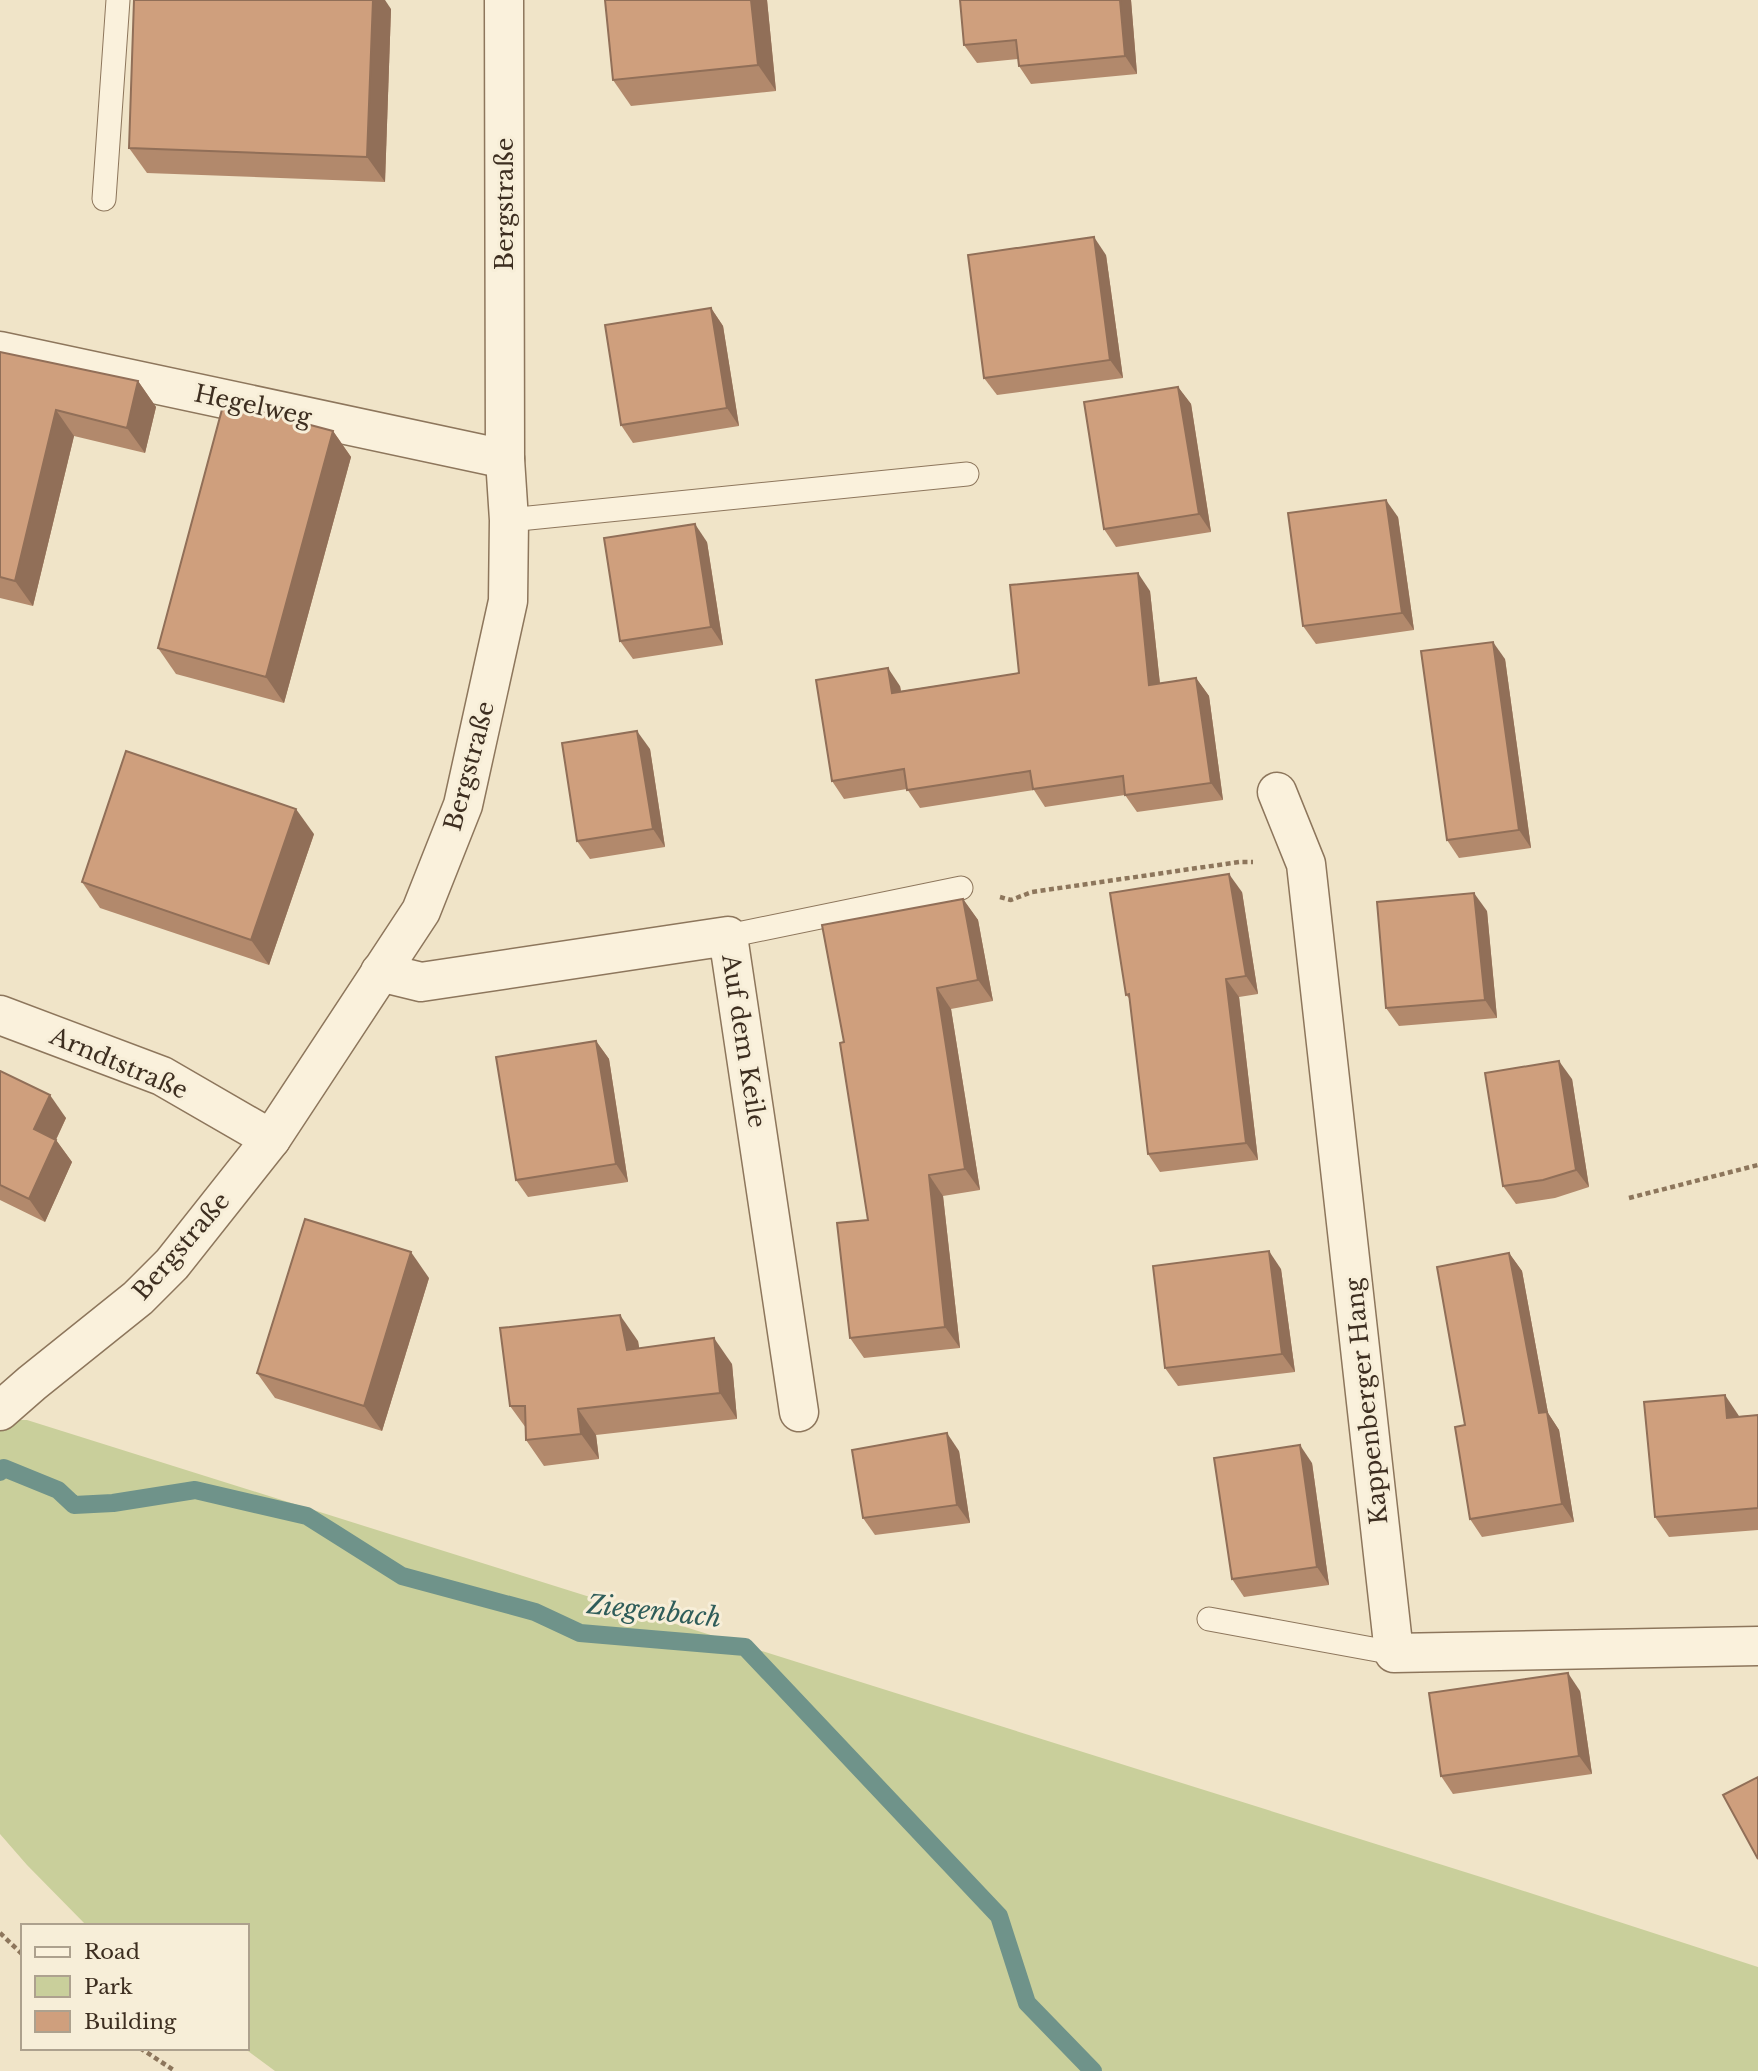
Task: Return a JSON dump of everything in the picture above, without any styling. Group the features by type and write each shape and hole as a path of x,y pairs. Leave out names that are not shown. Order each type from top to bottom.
{"street":[{"name":"Bergstraße","path":"0,1411 138,1298 172,1264 271,1139 421,911 463,805 508,601 504,0"},
{"name":"Hegelweg","path":"0,351 505,460"},
{"name":"Kappenberger Hang","path":"1277,792 1306,863 1394,1653"},
{"name":"Auf dem Keile","path":"380,972 421,982 728,936 799,1412"},
{"name":"Arndtstraße","path":"0,1015 162,1076 271,1139"},
{"path":"1394,1653 1758,1646"}],"lane":[{"path":"104,199 118,0"},
{"path":"509,520 967,474"},
{"path":"728,936 961,888"},
{"path":"1209,1619 1394,1653"}],"path":[{"path":"961,888 1011,900 1032,892 1239,862 1306,863"},
{"path":"1629,1198 1758,1165"},
{"path":"0,1933 21,1953"},
{"path":"143,2050 173,2071"}],"green space":[{"path":"0,1420 27,1420 1484,1878 1758,1967 1758,2071 275,2071 247,2050 248,1924 85,1924 0,1834"}],"building":[{"path":"134,0 373,0 367,157 129,148"},
{"path":"605,0 751,0 758,65 613,80"},
{"path":"960,0 1120,0 1125,56 1019,66 1016,40 964,45"},
{"path":"1094,237 1110,360 984,378 968,255"},
{"path":"711,308 727,408 621,425 605,325"},
{"path":"0,352 138,381 127,428 56,410 15,581 0,577"},
{"path":"1178,387 1199,514 1104,529 1084,402"},
{"path":"224,402 333,431 266,677 158,648"},
{"path":"1386,500 1402,613 1303,626 1288,513"},
{"path":"695,524 711,627 620,641 604,538"},
{"path":"1138,573 1149,685 1196,678 1211,783 1125,795 1123,776 1033,789 1030,771 907,790 904,769 832,781 816,680 888,668 892,693 1019,673 1010,585"},
{"path":"1493,642 1519,830 1447,840 1421,651"},
{"path":"637,731 653,829 577,841 562,743"},
{"path":"126,751 296,809 251,940 82,882"},
{"path":"1229,874 1246,976 1226,979 1246,1143 1148,1154 1129,994 1126,995 1110,893"},
{"path":"1474,893 1485,1000 1386,1008 1377,902"},
{"path":"963,899 978,980 937,988 965,1169 929,1175 945,1327 850,1338 837,1223 868,1220 840,1043 844,1042 822,925"},
{"path":"596,1041 616,1164 516,1180 496,1057"},
{"path":"1559,1061 1576,1170 1543,1180 1503,1186 1485,1073"},
{"path":"0,1071 50,1095 34,1129 56,1140 29,1199 0,1185"},
{"path":"305,1219 411,1252 364,1406 257,1373"},
{"path":"1269,1251 1282,1354 1165,1368 1153,1266"},
{"path":"1509,1253 1539,1413 1547,1412 1562,1504 1470,1519 1455,1427 1465,1425 1437,1267"},
{"path":"620,1315 627,1350 714,1338 720,1393 578,1409 581,1434 526,1440 525,1406 510,1406 500,1328"},
{"path":"1725,1395 1727,1418 1758,1415 1758,1508 1655,1517 1644,1402"},
{"path":"947,1433 957,1505 863,1518 852,1450"},
{"path":"1300,1445 1317,1567 1232,1579 1214,1458"},
{"path":"1568,1673 1579,1756 1441,1776 1429,1693"},
{"path":"1758,1777 1758,1859 1723,1795"}],"waterway":[{"name":"Ziegenbach","path":"0,1472 4,1468 58,1490 74,1505 113,1503 195,1490 307,1516 402,1576 535,1612 580,1633 745,1647 999,1916 1027,2003 1093,2071"}]}
